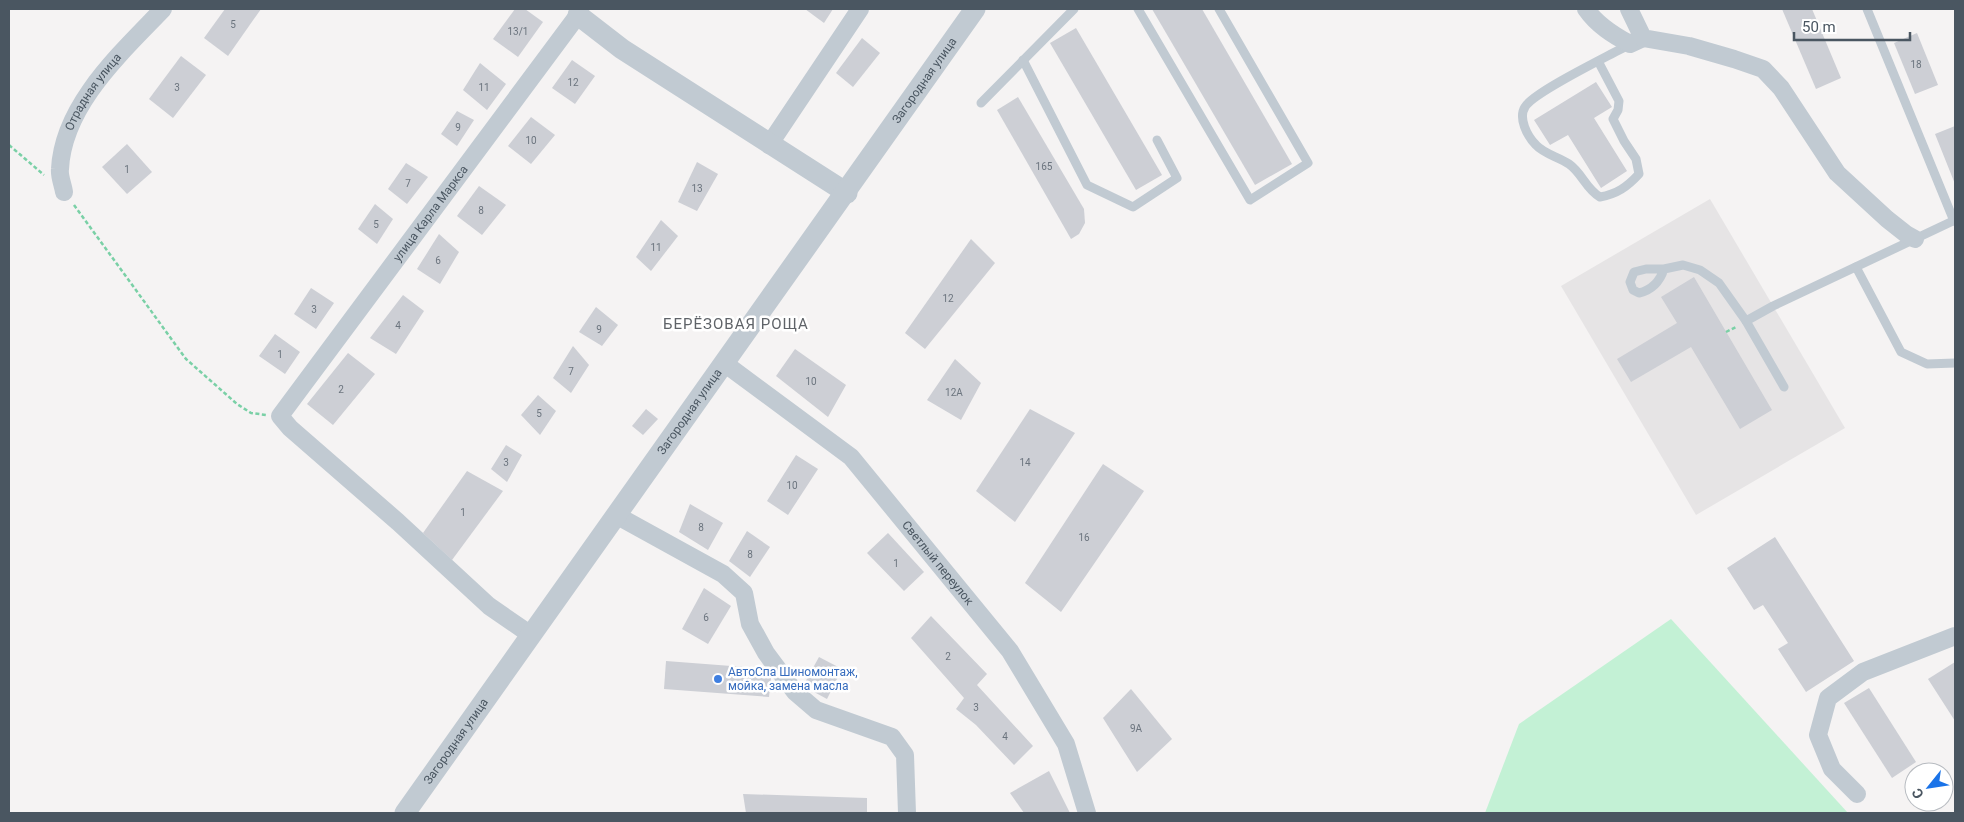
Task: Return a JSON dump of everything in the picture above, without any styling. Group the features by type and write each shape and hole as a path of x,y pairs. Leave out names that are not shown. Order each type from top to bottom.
{"street":[{"name":"Отрадная улица","path":"64,192 60,171 66,134 88,92 163,9"},
{"path":"769,145 860,9"},
{"name":"Загородная улица","path":"405,813 975,9"},
{"path":"1586,9 1593,19 1614,35 1636,41 1689,46 1763,69 1782,88 1837,173 1880,213 1915,239"},
{"path":"1629,9 1636,41"},
{"path":"577,11 622,49 769,145 847,192"},
{"name":"улица Карла Маркса","path":"280,416 577,11"},
{"name":"Светлый переулок","path":"724,363 850,457 1010,651 1066,744 1088,813"},
{"path":"280,416 290,428 398,522 489,606 531,635"},
{"path":"616,515 723,574 744,593 750,624 766,653 795,692 816,710 892,737 906,755 907,813"},
{"path":"1857,794 1832,768 1818,735 1828,698 1863,672 1955,636"}],"lane":[{"path":"981,103 1074,9"},
{"path":"1138,9 1250,200 1308,163 1219,9"},
{"path":"1746,321 1773,306 1955,220 1867,9"},
{"path":"1598,62 1618,101 1618,110 1613,119 1636,159 1639,174 1628,186 1612,195 1600,197 1591,192 1571,165 1536,146 1523,125 1524,108 1533,96 1636,41"},
{"path":"1023,60 1086,185 1133,207 1178,178 1157,140"},
{"path":"1664,269 1683,265 1700,270 1719,283 1746,321 1784,387"},
{"path":"1856,268 1901,352 1927,364 1955,363"}],"path":[{"path":"9,145 64,192 186,359 237,404 251,413 280,416"}],"shaded area":[{"path":"1710,199 1845,428 1696,515 1561,286"}],"green space":[{"path":"1671,619 1848,813 1485,813 1519,724"}],"building":[{"path":"225,9 261,9 228,56 204,38"},
{"path":"515,9 525,9 543,22 518,57 493,39"},
{"path":"805,9 833,9 824,23"},
{"path":"1152,9 1202,9 1292,164 1255,185"},
{"path":"1782,9 1812,9 1841,78 1816,89"},
{"path":"1076,28 1162,175 1136,190 1050,43"},
{"path":"1917,33 1938,85 1915,94 1894,43"},
{"path":"862,38 880,53 853,87 836,73"},
{"path":"181,56 206,75 173,118 149,99"},
{"path":"572,60 595,76 575,104 552,88"},
{"path":"480,63 506,84 487,110 463,90"},
{"path":"1596,82 1612,107 1594,118 1627,171 1601,188 1568,135 1550,145 1534,120"},
{"path":"1018,97 1084,209 1085,223 1079,234 1071,239 997,110"},
{"path":"457,111 474,120 457,146 441,134"},
{"path":"531,117 555,135 531,164 508,146"},
{"path":"1955,126 1955,184 1935,134"},
{"path":"127,144 152,172 127,194 102,167"},
{"path":"697,162 718,174 697,211 678,202"},
{"path":"406,163 428,177 407,204 388,189"},
{"path":"479,186 506,205 482,235 457,216"},
{"path":"375,204 393,219 377,244 358,229"},
{"path":"661,220 678,236 651,271 636,257"},
{"path":"439,234 459,252 440,284 417,269"},
{"path":"971,239 995,263 925,349 905,333"},
{"path":"1694,277 1772,410 1740,429 1691,347 1631,382 1617,359 1677,323 1661,297"},
{"path":"311,288 334,303 316,329 294,314"},
{"path":"403,295 424,311 396,354 370,338"},
{"path":"596,307 618,325 602,346 579,332"},
{"path":"275,334 300,352 285,374 259,356"},
{"path":"573,346 589,365 571,393 553,378"},
{"path":"795,349 846,385 828,417 776,376"},
{"path":"348,353 375,374 333,425 307,404"},
{"path":"955,359 981,383 961,420 927,400"},
{"path":"538,395 556,411 540,435 521,415"},
{"path":"646,409 658,419 643,435 632,426"},
{"path":"1030,409 1075,433 1015,522 976,491"},
{"path":"506,445 522,455 507,482 491,469"},
{"path":"796,455 818,469 788,515 767,501"},
{"path":"1103,464 1144,491 1061,612 1025,583"},
{"path":"467,471 503,491 452,560 423,533"},
{"path":"690,504 723,523 708,550 679,532"},
{"path":"747,531 770,547 750,577 729,561"},
{"path":"888,533 924,572 904,591 867,553"},
{"path":"1775,537 1854,661 1806,692 1778,649 1788,643 1763,605 1754,610 1727,568"},
{"path":"704,588 731,606 708,644 682,629"},
{"path":"931,616 987,674 977,685 1033,746 1014,765 976,725 956,709 964,698 911,638"},
{"path":"819,657 842,669 827,699 803,686"},
{"name":"АвтоСпа Шиномонтаж, мойка, замена масла","path":"666,661 772,669 769,697 664,689"},
{"path":"1955,662 1955,721 1928,679"},
{"path":"1869,688 1916,762 1904,762 1904,770 1892,778 1844,703"},
{"path":"1131,689 1172,739 1137,772 1103,718"},
{"path":"1049,771 1070,813 1024,813 1010,793"},
{"path":"743,794 867,798 867,813 746,813"}],"place":[{"name":"АвтоСпа Шиномонтаж, мойка, замена масла","path":"718,679"}],"district":[{"name":"БЕРЁЗОВАЯ РОЩА","path":"736,324"}]}
